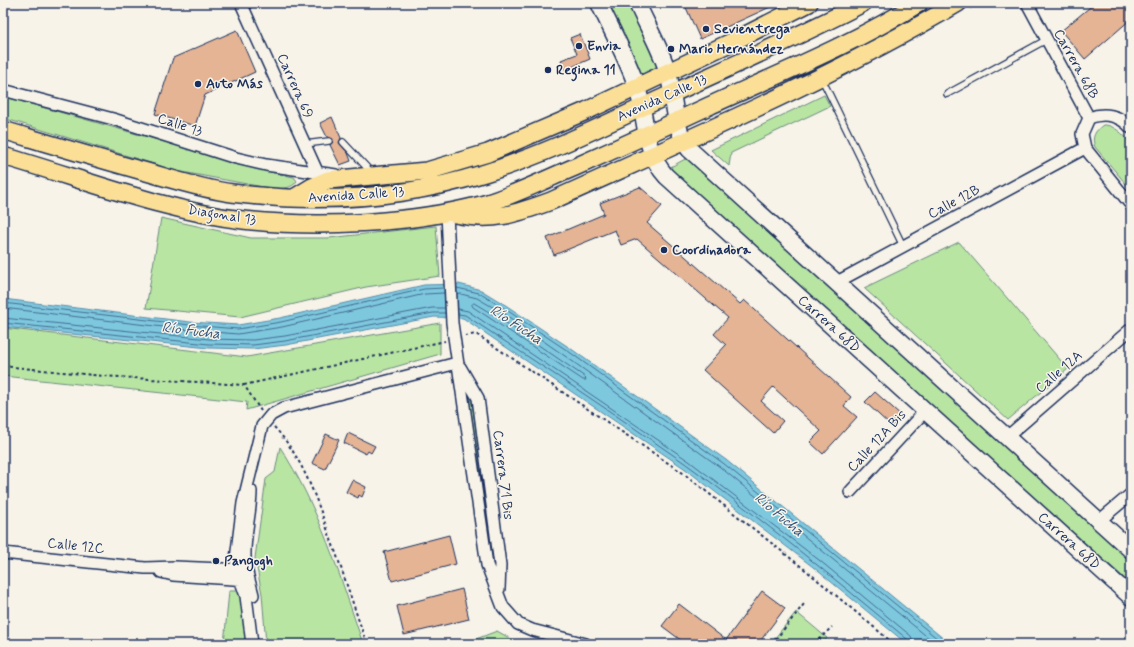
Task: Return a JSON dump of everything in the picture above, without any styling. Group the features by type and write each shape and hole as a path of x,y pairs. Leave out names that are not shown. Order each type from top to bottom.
{"main road":[{"name":"Carrera 68D","path":"599,3 636,87 646,135 652,156 658,168 679,190 1131,597"},
{"path":"637,3 668,72 677,121 684,141 695,155 837,282 1131,550"},
{"name":"Avenida Calle 13","path":"294,198 320,178 414,173 444,167 508,145 668,72 809,3"},
{"name":"Avenida Calle 13","path":"294,198 340,198 409,192 456,182 513,164 641,108 792,38 863,3"},
{"name":"Avenida Calle 13","path":"447,213 506,197 646,135 776,76 882,24 919,3"},
{"path":"882,24 957,4"},
{"path":"447,213 484,218 505,217 551,201 652,156 821,77 957,4"},
{"name":"Diagonal 13","path":"3,130 131,168 203,187 232,193 294,198"},
{"name":"Diagonal 13","path":"3,156 168,205 241,220 297,223 372,222 447,213"},
{"path":"409,192 444,167"}],"street":[{"name":"Carrera 69","path":"241,3 320,178"},
{"name":"Carrera 68B","path":"1027,3 1089,118"},
{"name":"Calle 13","path":"3,90 113,119 236,158 320,178"},
{"name":"Carrera 68B","path":"1085,148 1082,134 1084,125 1089,118 1096,115 1111,115 1120,119 1131,128"},
{"name":"Calle 12B","path":"837,282 1085,148"},
{"path":"1085,148 1131,204"},
{"name":"Carrera 71 Bis","path":"447,213 452,323 487,565 503,608 518,624 532,630 586,644"},
{"name":"Calle 12A","path":"1007,437 1131,329"},
{"path":"252,644 243,575 237,548 243,503 259,433 266,420 271,415 284,408 457,363"},
{"name":"Carrera 71 Bis","path":"457,363 478,398 500,564 498,596"},
{"name":"Calle 12A Bis","path":"850,492 925,411"},
{"path":"1099,521 1131,494"},
{"name":"Calle 12C","path":"3,553 145,568 243,575"},
{"path":"243,575 255,610 256,644"}],"lane":[{"path":"947,94 1046,40"},
{"path":"821,77 903,246"},
{"path":"304,144 329,141"},
{"path":"342,142 376,176"}],"path":[{"path":"3,366 103,376 244,385 476,334 682,474 808,572 894,644"},
{"path":"244,385 266,420 282,436 301,466 318,502 366,644"},
{"path":"772,644 804,604"},
{"path":"814,644 832,627"},
{"path":"525,644 528,641"}],"green space":[{"path":"607,3 629,3 660,71 641,79"},
{"path":"824,95 830,106 731,153 729,166 711,150"},
{"path":"3,96 274,173 294,177 297,181 290,187 274,189 177,171 3,118"},
{"path":"1103,125 1107,125 1120,132 1131,146 1131,190 1095,147 1093,140 1094,134"},
{"path":"687,158 1131,558 1131,584 667,169"},
{"path":"161,218 251,238 329,238 436,226 440,276 366,287 240,317 146,308"},
{"path":"959,242 1068,369 1008,420 864,288"},
{"path":"440,323 440,354 246,410 247,402 3,376 3,328 247,357"},
{"path":"467,394 472,402 494,553 491,554"},
{"path":"280,447 294,469 328,542 363,644 266,644 262,594 255,558 266,479 275,472"},
{"path":"229,591 242,591 247,644 224,644"},
{"path":"796,612 827,638 822,644 770,644"},
{"path":"497,631 520,644 463,644"}],"water":[{"name":"Río Fucha","path":"459,284 481,290 507,306 570,348 726,460 950,644 907,644 813,567 684,468 463,318 434,317 286,345 253,349 209,348 3,327 3,299 190,322 238,325 280,318 424,285"}],"building":[{"path":"684,3 779,3 700,39"},
{"path":"1095,3 1131,3 1131,19 1085,59 1061,31"},
{"name":"Auto Más","path":"237,30 255,72 205,95 195,126 155,114 173,58"},
{"name":"Envia","path":"580,34 590,59 565,70 561,60 577,54 570,38"},
{"path":"332,117 341,138 339,143 348,153 351,161 340,165 330,145 333,142 333,139 327,137 320,123"},
{"path":"640,187 662,206 647,223 740,304 744,300 851,397 844,406 857,417 823,454 810,442 821,431 773,387 761,401 783,421 773,433 703,370 726,345 714,334 728,318 637,239 621,245 615,230 554,255 547,238 604,214 600,203"},
{"path":"875,392 902,416 892,427 865,402"},
{"path":"348,433 375,446 371,453 368,451 366,454 344,443"},
{"path":"326,434 339,440 325,469 312,463"},
{"path":"352,480 366,487 362,497 359,495 358,498 346,492"},
{"path":"449,535 456,564 392,581 384,552"},
{"path":"462,589 469,619 404,635 397,606"},
{"path":"762,591 785,608 758,644 686,644 662,626 679,604 726,640"}],"place":[{"name":"Sevientrega","path":"706,29"},
{"name":"Envia","path":"579,46"},
{"name":"Mario Hernández","path":"671,49"},
{"name":"Regina 11","path":"548,70"},
{"name":"Auto Más","path":"198,84"},
{"name":"Coordinadora","path":"664,250"},
{"name":"Pangogh","path":"216,561"}]}
